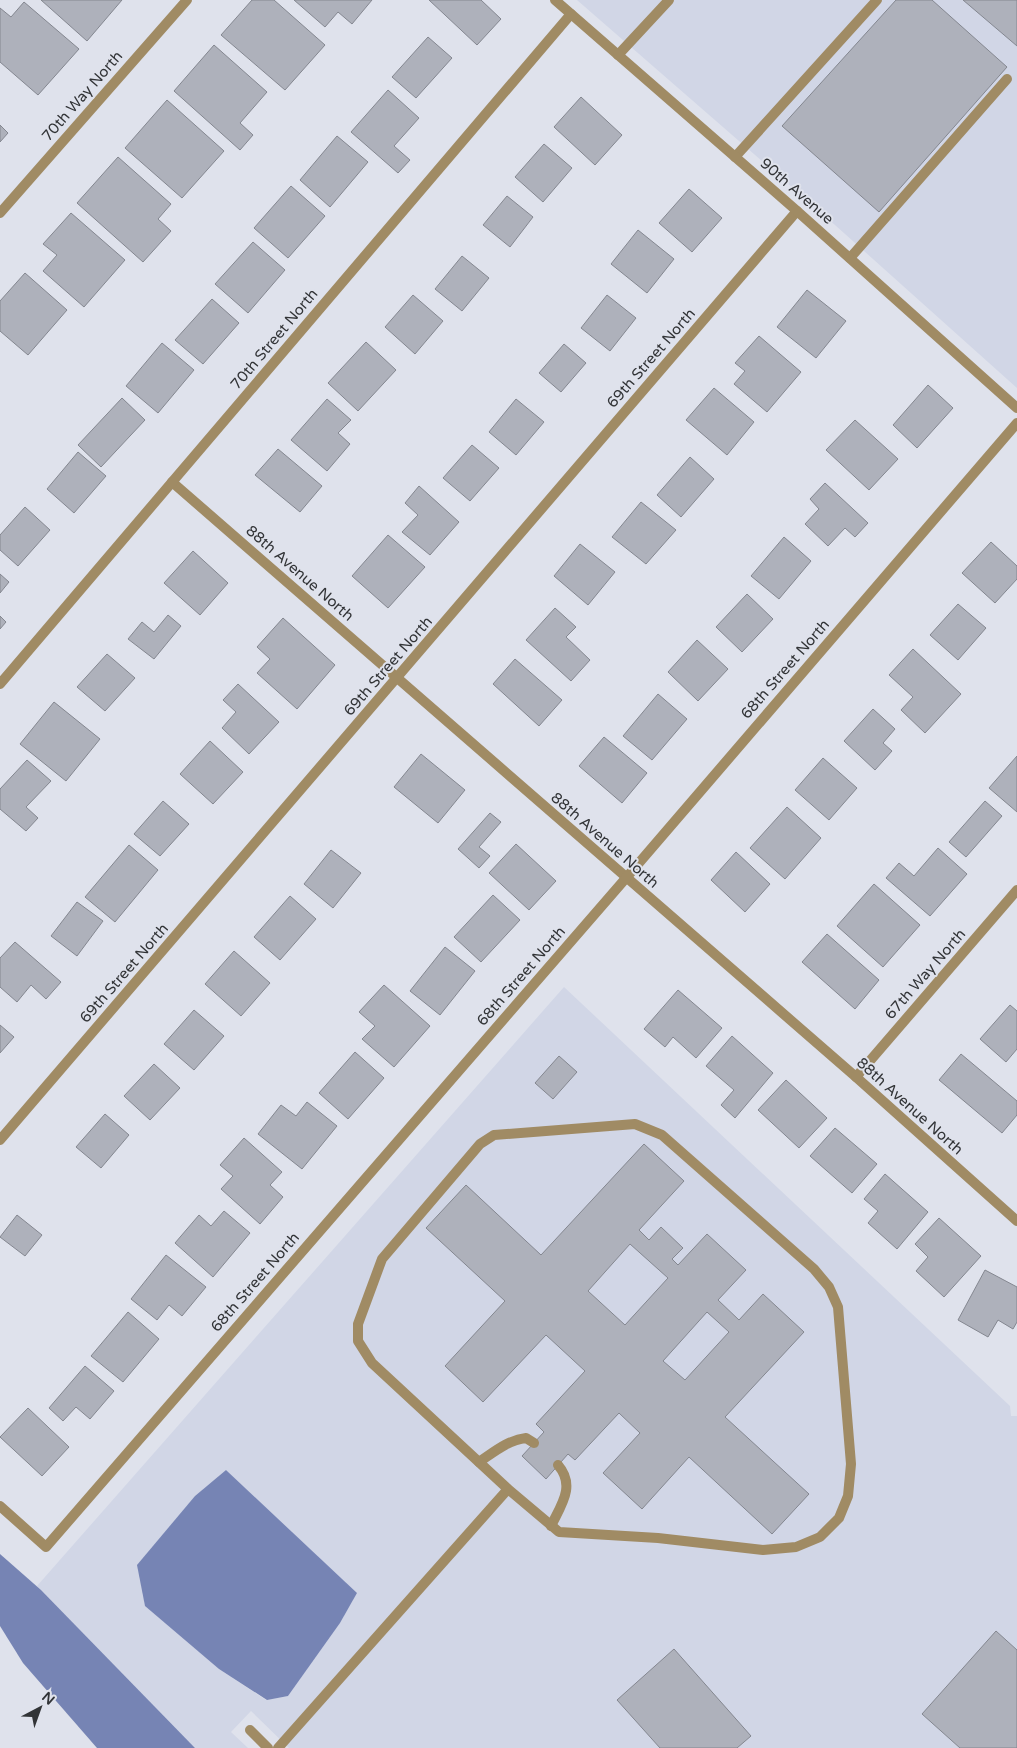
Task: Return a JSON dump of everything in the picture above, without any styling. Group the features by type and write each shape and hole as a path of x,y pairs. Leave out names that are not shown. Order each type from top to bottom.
{"street":[{"name":"70th Way North","path":"0,213 187,0"},
{"name":"90th Avenue","path":"555,0 797,211 1017,408"},
{"path":"618,55 669,0"},
{"path":"735,157 877,0"},
{"name":"70th Street North","path":"0,684 572,14"},
{"path":"850,258 1007,79"},
{"name":"69th Street North","path":"0,1140 797,211"},
{"name":"68th Street North","path":"0,1506 46,1546 626,878 1017,423"},
{"name":"88th Avenue North","path":"172,482 856,1077 1017,1221"},
{"name":"67th Way North","path":"856,1077 1017,890"},
{"path":"635,1124 662,1135 814,1269 829,1287 838,1307 842,1342 851,1464 848,1496 839,1518 820,1537 796,1548 763,1550 658,1538 559,1532 551,1526 478,1462 372,1363 358,1341 358,1324 382,1259 480,1144 494,1135 635,1124"},
{"path":"478,1462 509,1442 526,1438 534,1443"},
{"path":"551,1526 566,1496 567,1484 564,1472 558,1465"},
{"path":"278,1748 508,1489"},
{"path":"250,1730 268,1748"}],"shaded area":[{"path":"577,0 1017,0 1017,388 816,208"},
{"path":"564,987 1010,1406 1011,1416 1017,1416 1017,1748 289,1748 251,1711 231,1732 248,1748 195,1748 37,1586","holes":["226,1470 357,1593 340,1623 288,1696 266,1700 219,1669 195,1496"]}],"water":[{"path":"226,1470 357,1593 340,1623 288,1696 267,1700 219,1669 145,1606 137,1565 195,1496"},
{"path":"0,1554 41,1590 195,1748 97,1748 23,1663 0,1626"}],"building":[{"path":"41,0 122,0 87,41"},
{"path":"252,0 274,0 325,45 285,90 221,35"},
{"path":"294,0 372,0 352,24 338,12 325,27"},
{"path":"429,0 481,0 501,19 477,45"},
{"path":"896,0 932,0 1007,67 879,212 782,126"},
{"path":"963,0 1017,0 1017,46"},
{"path":"24,2 79,49 38,95 0,62 0,8 11,17"},
{"path":"428,37 452,58 416,98 392,77"},
{"path":"214,45 267,92 240,123 253,135 240,150 174,91"},
{"path":"388,90 419,118 394,146 410,160 398,173 351,132"},
{"path":"581,97 622,135 595,165 554,127"},
{"path":"167,100 224,151 182,198 125,148"},
{"path":"0,125 8,133 0,142"},
{"path":"337,136 368,162 330,207 300,180"},
{"path":"544,144 572,168 543,202 515,177"},
{"path":"118,157 171,204 158,219 171,231 143,262 77,203"},
{"path":"291,186 325,216 288,258 254,228"},
{"path":"689,189 722,218 692,252 659,223"},
{"path":"507,196 533,217 510,247 483,225"},
{"path":"71,213 125,260 84,307 43,271 57,255 43,244"},
{"path":"638,230 674,259 647,293 611,264"},
{"path":"253,242 285,270 248,313 215,284"},
{"path":"462,256 489,278 462,311 435,289"},
{"path":"25,273 67,310 28,355 0,331 0,301"},
{"path":"807,290 846,321 816,358 777,327"},
{"path":"413,295 443,321 415,354 385,327"},
{"path":"607,295 636,318 610,351 581,328"},
{"path":"212,299 239,323 203,364 175,340"},
{"path":"759,336 801,372 767,412 734,384 745,371 735,363"},
{"path":"366,342 396,370 358,411 328,383"},
{"path":"162,343 194,370 158,413 126,386"},
{"path":"564,344 586,363 561,392 539,373"},
{"path":"928,385 953,408 917,448 893,425"},
{"path":"714,388 754,422 727,455 686,420"},
{"path":"122,398 145,420 101,467 78,445"},
{"path":"327,399 351,420 338,433 350,444 327,471 291,440"},
{"path":"516,399 544,422 516,455 489,432"},
{"path":"855,420 898,459 869,490 826,450"},
{"path":"472,445 499,468 470,501 443,478"},
{"path":"278,449 322,486 300,512 255,475"},
{"path":"78,452 106,476 74,513 47,489"},
{"path":"690,457 714,479 681,517 657,495"},
{"path":"825,483 868,523 855,537 845,528 828,546 805,524 819,509 810,499"},
{"path":"419,486 459,522 430,555 402,532 418,515 405,503"},
{"path":"641,502 676,530 646,564 612,537"},
{"path":"25,507 50,530 18,566 0,550 0,535"},
{"path":"388,535 425,567 388,608 352,576"},
{"path":"784,537 811,561 779,599 751,576"},
{"path":"991,542 1017,566 1017,579 995,603 962,573"},
{"path":"580,544 615,572 588,605 554,576"},
{"path":"193,551 228,583 200,615 164,583"},
{"path":"0,574 9,582 0,593"},
{"path":"747,594 773,619 742,652 716,627"},
{"path":"958,604 986,628 958,660 930,635"},
{"path":"555,608 576,627 566,637 590,660 571,681 526,640"},
{"path":"168,615 181,626 154,659 128,639 142,622 154,632"},
{"path":"0,616 6,622 0,629"},
{"path":"283,618 335,665 297,709 257,673 270,659 257,647"},
{"path":"697,640 728,669 698,701 668,672"},
{"path":"913,649 961,694 925,733 901,710 913,697 889,675"},
{"path":"107,654 135,678 105,711 77,687"},
{"path":"515,659 562,700 539,726 493,684"},
{"path":"238,684 279,722 249,754 222,728 236,712 223,700"},
{"path":"658,694 687,719 652,760 623,736"},
{"path":"54,702 100,739 66,781 20,744"},
{"path":"873,709 895,729 883,743 892,751 875,770 844,741"},
{"path":"604,737 647,773 622,803 579,766"},
{"path":"210,741 243,772 213,804 180,774"},
{"path":"421,754 465,790 438,823 394,787"},
{"path":"1017,756 1017,812 989,788"},
{"path":"823,758 857,788 829,820 795,790"},
{"path":"27,760 51,781 26,807 38,818 26,831 0,809 0,789"},
{"path":"163,801 189,824 160,856 134,834"},
{"path":"985,801 1002,816 966,857 949,842"},
{"path":"787,807 821,838 785,879 750,848"},
{"path":"490,813 501,822 479,847 490,856 479,868 458,849"},
{"path":"516,844 556,881 529,910 489,873"},
{"path":"129,845 158,870 115,922 85,897"},
{"path":"938,848 967,874 930,916 886,878 899,863 914,876"},
{"path":"331,850 361,873 333,908 304,884"},
{"path":"736,852 770,884 745,912 711,880"},
{"path":"874,884 920,925 883,967 837,926"},
{"path":"493,895 520,920 481,962 454,937"},
{"path":"290,896 316,919 280,960 254,937"},
{"path":"77,902 103,921 77,956 51,936"},
{"path":"827,934 879,980 855,1009 802,962"},
{"path":"15,942 61,982 46,999 31,985 17,1002 0,987 0,958"},
{"path":"445,947 475,971 440,1015 410,991"},
{"path":"234,951 270,983 241,1016 205,984"},
{"path":"384,985 430,1026 394,1067 362,1039 375,1026 359,1012"},
{"path":"678,990 722,1028 696,1058 673,1037 665,1047 644,1029"},
{"path":"1010,1005 1017,1011 1017,1049 1006,1062 980,1039"},
{"path":"194,1010 224,1036 194,1070 164,1044"},
{"path":"0,1025 14,1037 0,1053"},
{"path":"732,1036 773,1073 735,1118 721,1105 734,1090 706,1066"},
{"path":"355,1052 384,1078 348,1119 319,1093"},
{"path":"961,1054 1017,1101 1017,1115 1002,1133 939,1080"},
{"path":"559,1056 577,1072 553,1099 535,1083"},
{"path":"154,1064 180,1088 150,1120 124,1096"},
{"path":"786,1080 827,1118 799,1148 758,1110"},
{"path":"307,1102 337,1126 302,1169 258,1134 281,1105 296,1116"},
{"path":"105,1114 129,1135 101,1168 76,1147"},
{"path":"835,1128 877,1164 852,1193 810,1156"},
{"path":"244,1138 282,1172 270,1185 283,1197 260,1224 221,1189 233,1176 220,1165"},
{"path":"644,1144 684,1181 639,1230 649,1240 661,1227 683,1248 672,1259 678,1265 707,1234 746,1270 718,1300 739,1320 763,1294 804,1332 725,1417 809,1494 772,1534 689,1457 642,1509 603,1473 640,1433 619,1413 575,1460 568,1454 546,1479 522,1456 544,1432 536,1424 585,1371 546,1335 483,1402 445,1366 505,1301 426,1228 466,1185 541,1255","holes":["630,1244 668,1278 625,1325 588,1291","707,1312 729,1332 685,1380 663,1361"]},
{"path":"885,1174 928,1212 897,1249 868,1223 878,1211 864,1199"},
{"path":"224,1211 250,1233 213,1277 175,1243 199,1215 211,1226"},
{"path":"17,1215 42,1235 25,1256 0,1237"},
{"path":"939,1218 981,1256 944,1297 916,1271 928,1257 915,1244"},
{"path":"166,1255 206,1287 182,1316 169,1305 157,1320 131,1299"},
{"path":"985,1270 1017,1287 1017,1322 1013,1329 998,1320 988,1337 958,1320"},
{"path":"128,1312 159,1339 123,1382 91,1356"},
{"path":"85,1366 114,1391 90,1419 76,1407 63,1421 49,1408"},
{"path":"28,1408 69,1447 42,1476 0,1437"},
{"path":"996,1631 1017,1650 1017,1748 960,1748 922,1714"},
{"path":"674,1649 751,1736 737,1748 660,1748 617,1700"}]}
